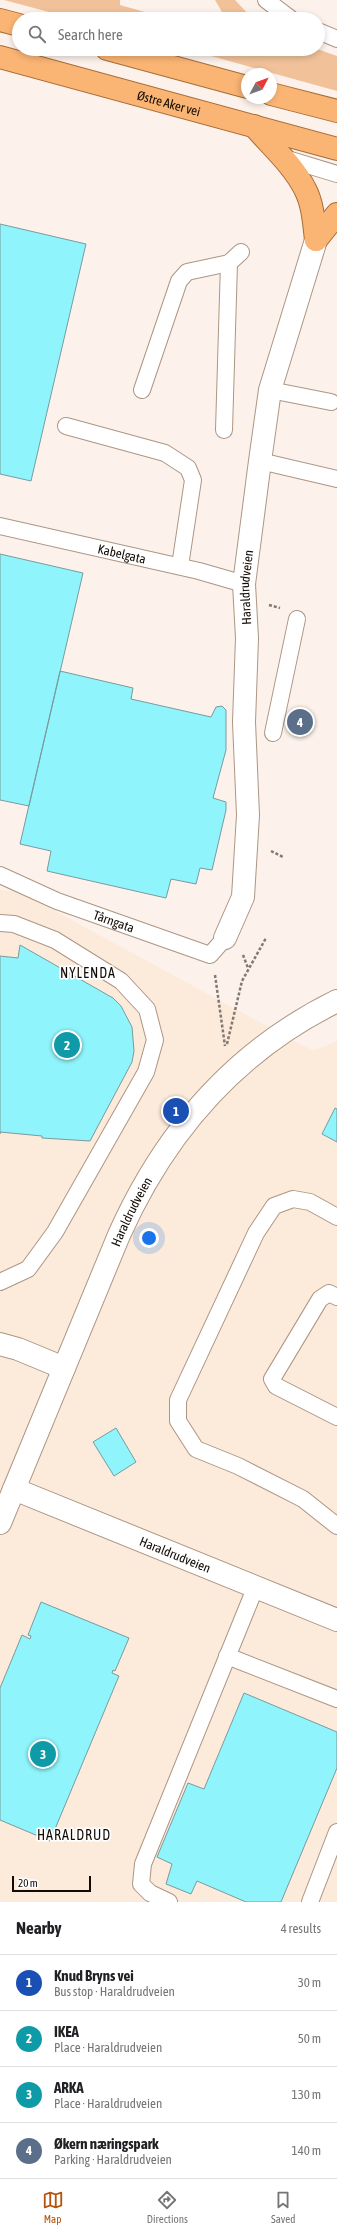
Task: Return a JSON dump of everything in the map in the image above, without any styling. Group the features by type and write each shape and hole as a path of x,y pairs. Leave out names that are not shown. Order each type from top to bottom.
{"highway":[{"path":"0,20 12,23"},
{"path":"133,56 241,85"},
{"name":"Østre Aker vei","path":"0,57 337,149"},
{"path":"277,96 337,111"},
{"path":"254,126 282,157 306,189 312,208 316,240"},
{"path":"316,240 337,214"}],"street":[{"name":"Haraldrudveien","path":"225,938 243,898 248,815 244,722 247,638 244,584 260,461 270,390 316,240"},
{"name":"Haraldrudveien","path":"0,1522 136,1196 175,1135 198,1107 252,1056 290,1027 337,1001"},
{"path":"0,1344 18,1349 64,1368"},
{"name":"Haraldrudveien","path":"14,1489 337,1620"}],"lane":[{"path":"266,0 282,12"},
{"path":"325,34 337,39"},
{"path":"282,157 337,174"},
{"path":"142,390 179,281 187,272 229,263 241,252"},
{"path":"224,430 229,263"},
{"path":"270,390 331,402"},
{"path":"66,426 165,453 188,468 193,480 180,566"},
{"path":"260,461 337,479"},
{"name":"Kabelgata","path":"0,526 180,566 244,584"},
{"path":"273,733 297,619"},
{"name":"Tårngata","path":"0,875 57,901 210,955"},
{"path":"0,923 14,924 55,940 122,981 147,1009 155,1040 146,1072 55,1232 28,1269 0,1282"},
{"path":"210,955 225,938"},
{"path":"337,1217 310,1202 293,1200 274,1206 256,1233 178,1400 178,1421 196,1449 238,1466 304,1499 337,1526"},
{"path":"337,1297 330,1293 320,1299 272,1379 276,1386 337,1417"},
{"path":"169,1902 150,1893 141,1884 143,1864 256,1586"},
{"path":"227,1656 337,1699"},
{"path":"310,1902 337,1832"}],"path":[{"path":"264,848 283,857"},
{"path":"210,955 216,983 226,1050 242,981 266,938"}],"shaded area":[{"path":"4,0 120,0 120,5 145,12 49,12"},
{"path":"215,0 235,0 246,12 222,12"},
{"path":"325,52 337,56 337,91 277,74 277,68 254,68 211,56 325,56"},
{"path":"0,890 20,892 313,1051 337,1041 337,1902 0,1902"}],"building":[{"path":"0,224 86,244 31,481 0,474"},
{"path":"0,554 83,573 29,806 0,800"},
{"path":"60,671 133,688 131,699 211,717 216,707 222,706 226,710 226,750 213,798 226,802 226,810 212,870 200,868 196,884 171,879 166,898 47,871 51,851 20,844"},
{"path":"20,945 113,998 121,1006 132,1027 134,1051 132,1062 90,1141 42,1138 42,1136 0,1132 0,956 18,958"},
{"path":"335,1108 337,1109 337,1142 322,1134"},
{"path":"116,1428 136,1462 114,1476 93,1442"},
{"path":"41,1602 129,1638 115,1671 113,1670 112,1673 119,1676 50,1841 0,1820 0,1688 22,1635 30,1639 31,1636 28,1635"},
{"path":"244,1693 337,1732 337,1768 281,1902 246,1902 197,1881 191,1894 166,1884 172,1864 157,1857 188,1783 204,1789"}],"place":[{"name":"Økern næringspark","path":"300,722"},
{"name":"IKEA","path":"67,1045"},
{"name":"Knud Bryns vei","path":"176,1111"},
{"name":"ARKA","path":"43,1754"}],"district":[{"name":"NYLENDA","path":"88,973"},
{"name":"HARALDRUD","path":"74,1835"}]}
